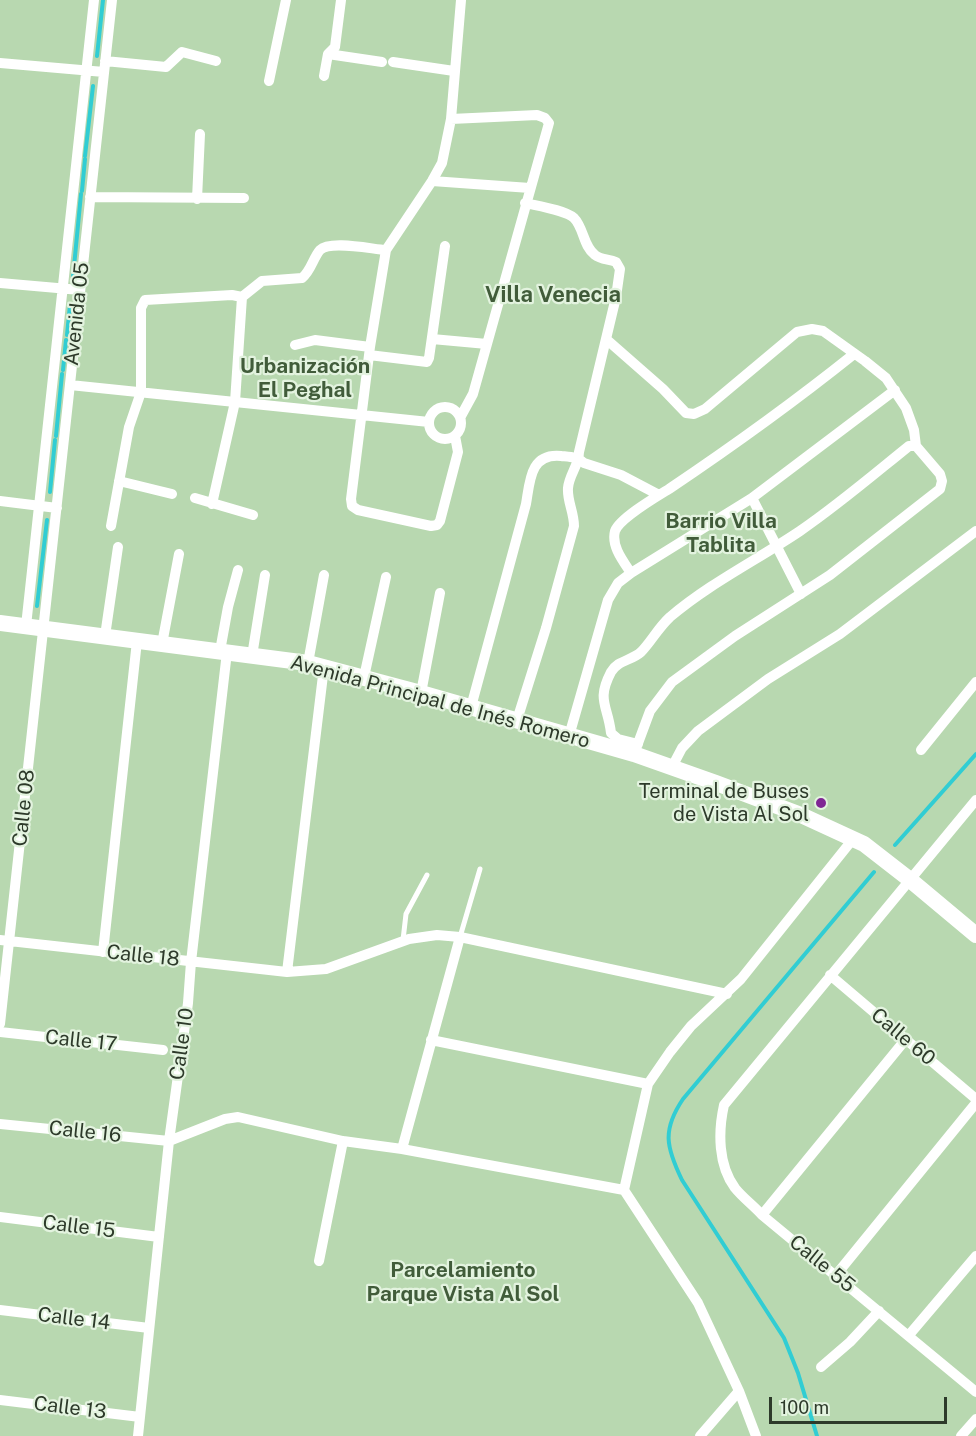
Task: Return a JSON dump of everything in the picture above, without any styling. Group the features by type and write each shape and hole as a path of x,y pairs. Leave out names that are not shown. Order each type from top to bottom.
{"street":[{"name":"Avenida 05","path":"26,626 94,0"},
{"name":"Avenida 05","path":"43,628 112,0"},
{"path":"269,81 286,0"},
{"path":"324,76 328,54 335,47 341,0"},
{"path":"455,436 458,452 437,525 431,526 369,513 352,506 351,499 370,351 386,250 442,163 451,119 461,0"},
{"path":"0,63 85,71 104,67 166,67 182,52 216,61"},
{"path":"328,54 454,70"},
{"path":"451,119 537,115 549,123 473,394 461,417 461,427 455,436 447,439 438,437 431,431 429,422 432,414 442,406 452,407 461,417"},
{"path":"197,199 200,134"},
{"path":"432,181 530,188"},
{"path":"90,197 244,198"},
{"path":"525,203 572,216 578,223 592,253 599,258 613,261 619,266 616,297 579,452 580,459 584,463 621,475 659,495"},
{"path":"212,504 235,402 242,297 262,281 302,278 325,246 332,244 386,250"},
{"path":"295,345 315,340 427,362 445,246"},
{"path":"0,283 80,290"},
{"path":"111,526 129,427 141,392 141,308 145,300 232,295 242,297"},
{"path":"606,339 663,389 677,406 691,414 705,409 797,332 812,329 823,332 876,369 895,390 911,420 916,446 940,474 942,482 940,489 830,575 735,636 672,682 650,711 636,749 611,733 602,693 612,671 620,663 641,652 670,617 718,582 801,530 909,446 916,446"},
{"path":"432,339 487,344"},
{"path":"631,573 617,550 615,540 616,530 621,523 736,444 854,354"},
{"path":"70,385 429,422"},
{"path":"569,736 608,600 618,583 752,498 895,390"},
{"path":"471,707 534,467 546,456 580,459"},
{"path":"517,720 546,628 574,526 574,517 568,498 568,485 572,472 580,459"},
{"path":"119,482 172,494"},
{"path":"195,498 252,515"},
{"path":"752,498 801,594"},
{"path":"0,501 57,508"},
{"path":"672,766 682,748 698,731 768,679 840,634 976,531"},
{"path":"105,636 118,547"},
{"path":"162,644 179,554"},
{"name":"Calle 10","path":"138,1436 169,1141 188,1003 228,607 238,570"},
{"path":"252,656 265,575"},
{"path":"287,972 324,575"},
{"path":"364,677 386,577"},
{"path":"422,693 440,593"},
{"name":"Avenida Principal de Inés Romero","path":"0,623 316,665 569,736 636,749 672,766 801,815 858,842 909,879 976,935"},
{"name":"Calle 08","path":"0,1024 5,941 43,628"},
{"path":"103,952 137,641"},
{"path":"921,750 976,682"},
{"path":"830,975 976,800"},
{"path":"756,1436 739,1391 698,1303 624,1190 648,1084 691,1026 727,994 858,842"},
{"name":"Calle 18","path":"5,941 287,972 326,969 402,942 437,935 460,937 727,994"},
{"path":"402,1149 460,937"},
{"name":"Calle 60","path":"830,975 976,1101"},
{"name":"Calle 55","path":"830,975 724,1105 719,1136 727,1173 735,1187 762,1215 976,1392"},
{"name":"Calle 17","path":"0,1032 163,1050"},
{"path":"762,1215 906,1039"},
{"path":"431,1040 648,1084"},
{"path":"836,1275 976,1101"},
{"path":"169,1141 225,1119 238,1117 343,1142 402,1149 624,1190"},
{"name":"Calle 16","path":"0,1124 169,1141"},
{"path":"319,1261 343,1142"},
{"name":"Calle 15","path":"0,1217 159,1237"},
{"path":"909,1335 976,1256"},
{"name":"Calle 14","path":"0,1310 149,1328"},
{"path":"821,1367 850,1342 879,1311"},
{"path":"700,1436 739,1391"},
{"name":"Calle 13","path":"0,1400 140,1417"},
{"path":"961,1436 976,1419"}],"lane":[{"path":"460,937 480,869"},
{"path":"402,942 406,914 426,875"}],"waterway":[{"path":"97,56 103,0"},
{"path":"85,156 93,86"},
{"path":"82,191 85,159"},
{"path":"73,277 81,194"},
{"path":"67,335 70,305"},
{"path":"63,370 66,340"},
{"path":"56,436 62,374"},
{"path":"50,492 55,440"},
{"path":"37,606 47,520"},
{"path":"895,845 976,754"},
{"path":"817,1436 798,1373 784,1338 682,1180 672,1158 669,1130 676,1110 683,1099 874,872"}],"place":[{"name":"Terminal de Buses de Vista Al Sol","path":"821,803"}],"district":[{"name":"Villa Venecia","path":"553,295"},
{"name":"Urbanización El Peghal","path":"305,379"},
{"name":"Barrio Villa Tablita","path":"721,534"},
{"name":"Parcelamiento Parque Vista Al Sol","path":"463,1283"}]}
